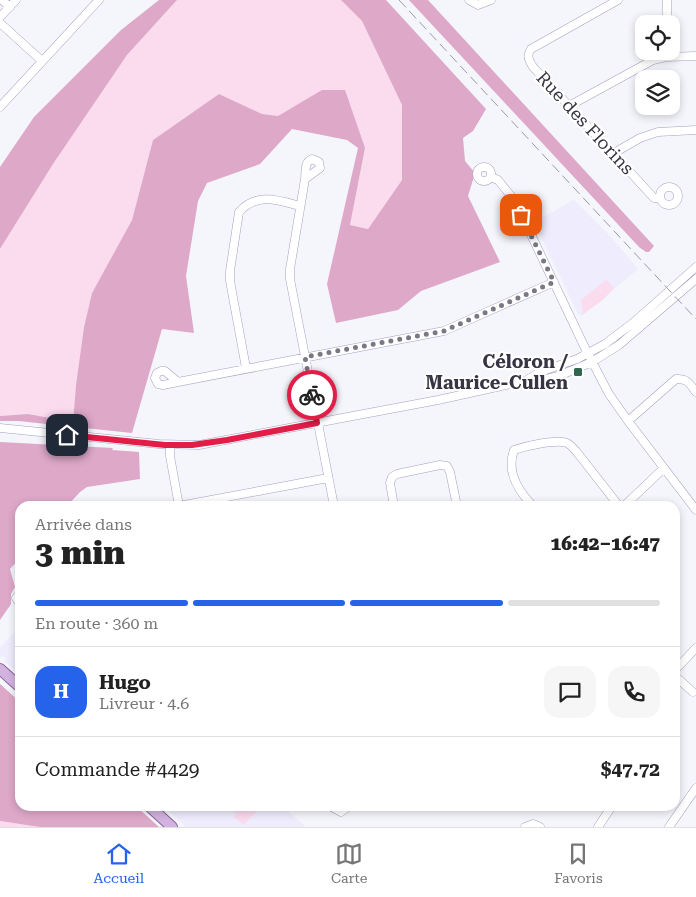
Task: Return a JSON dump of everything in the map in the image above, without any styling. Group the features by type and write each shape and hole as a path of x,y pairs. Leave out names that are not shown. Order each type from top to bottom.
{"main road":[{"path":"0,669 15,682"},
{"path":"154,811 172,827"}],"street":[{"path":"2,0 10,7"},
{"path":"0,18 16,0"},
{"path":"0,107 98,0"},
{"path":"469,0 478,5 491,0"},
{"name":"Rue des Florins","path":"618,0 532,49 528,53 528,59 533,67 654,198 660,198"},
{"path":"667,15 668,0"},
{"path":"0,23 42,61"},
{"path":"680,55 696,56"},
{"path":"569,106 653,60"},
{"path":"614,153 640,138 658,132 696,130"},
{"path":"491,177 498,180 515,201 588,354 610,394 628,421 696,510"},
{"path":"305,179 290,279 333,501"},
{"path":"246,368 230,281 239,212 246,204 269,198 300,206"},
{"path":"524,381 540,372 566,364 588,354 624,330 696,267"},
{"path":"0,428 170,445 211,443 458,396 524,381 548,378 592,362 628,338 696,279"},
{"path":"178,382 444,331 554,282"},
{"path":"628,421 676,379 688,381 696,392"},
{"path":"0,432 28,431"},
{"path":"528,501 519,491 514,480 510,459 514,450 558,442 569,444 576,451 615,501"},
{"path":"170,445 170,456 178,501"},
{"path":"393,501 390,483 392,477 397,474 440,465 447,466 450,472 456,501"},
{"path":"629,501 664,468"},
{"path":"206,501 328,478"},
{"path":"680,665 696,648"},
{"path":"680,680 693,692"},
{"path":"669,827 696,788"},
{"path":"598,827 609,811"},
{"path":"525,827 534,824 540,827"}],"shaded area":[{"path":"159,0 177,0 127,55 53,164 0,249 0,167 34,117 121,30"},
{"path":"177,0 341,0 362,21 402,105 402,180 368,229 350,225 365,148 322,91 278,116 262,114 219,94 153,140 132,220 92,293 84,327 73,422 28,414 0,416 0,249 53,164 127,55"},
{"path":"341,0 386,0 486,109 473,131 463,138 465,161 475,173 468,196 500,262 421,291 398,310 336,323 327,284 358,148 347,140 292,129 260,164 207,183 198,201 186,276 194,333 162,329 132,433 18,421 0,421 0,416 28,414 73,422 84,327 92,293 132,220 153,140 219,94 262,114 278,116 322,90 345,90 365,148 350,225 368,229 402,180 402,105 362,21"},
{"path":"409,0 428,0 654,246 649,252 639,247"},
{"path":"574,200 613,239 638,269 582,316 578,314 534,222"},
{"path":"606,280 614,288 603,300 583,314 581,300"},
{"path":"0,442 113,448 112,450 139,452 140,479 87,487 72,501 15,501 15,564 10,569 15,587 11,594 11,604 0,620"},
{"path":"15,632 15,671 5,662 6,659 3,656 0,657 0,648"},
{"path":"0,684 15,698 15,811 141,811 159,827 40,827 0,821"},
{"path":"168,811 288,811 306,827 186,827"},
{"path":"233,811 257,811 244,825 234,817 236,814"},
{"path":"0,821 40,827 0,827"}],"railway":[{"path":"399,0 696,319"}],"way so far":[{"path":"312,395 305,357 444,331 554,282 521,215"}],"place":[{"name":"Céloron / Maurice-Cullen","path":"578,372"}],"route":[{"path":"67,435 170,445 211,443 317,423 312,395"}]}
